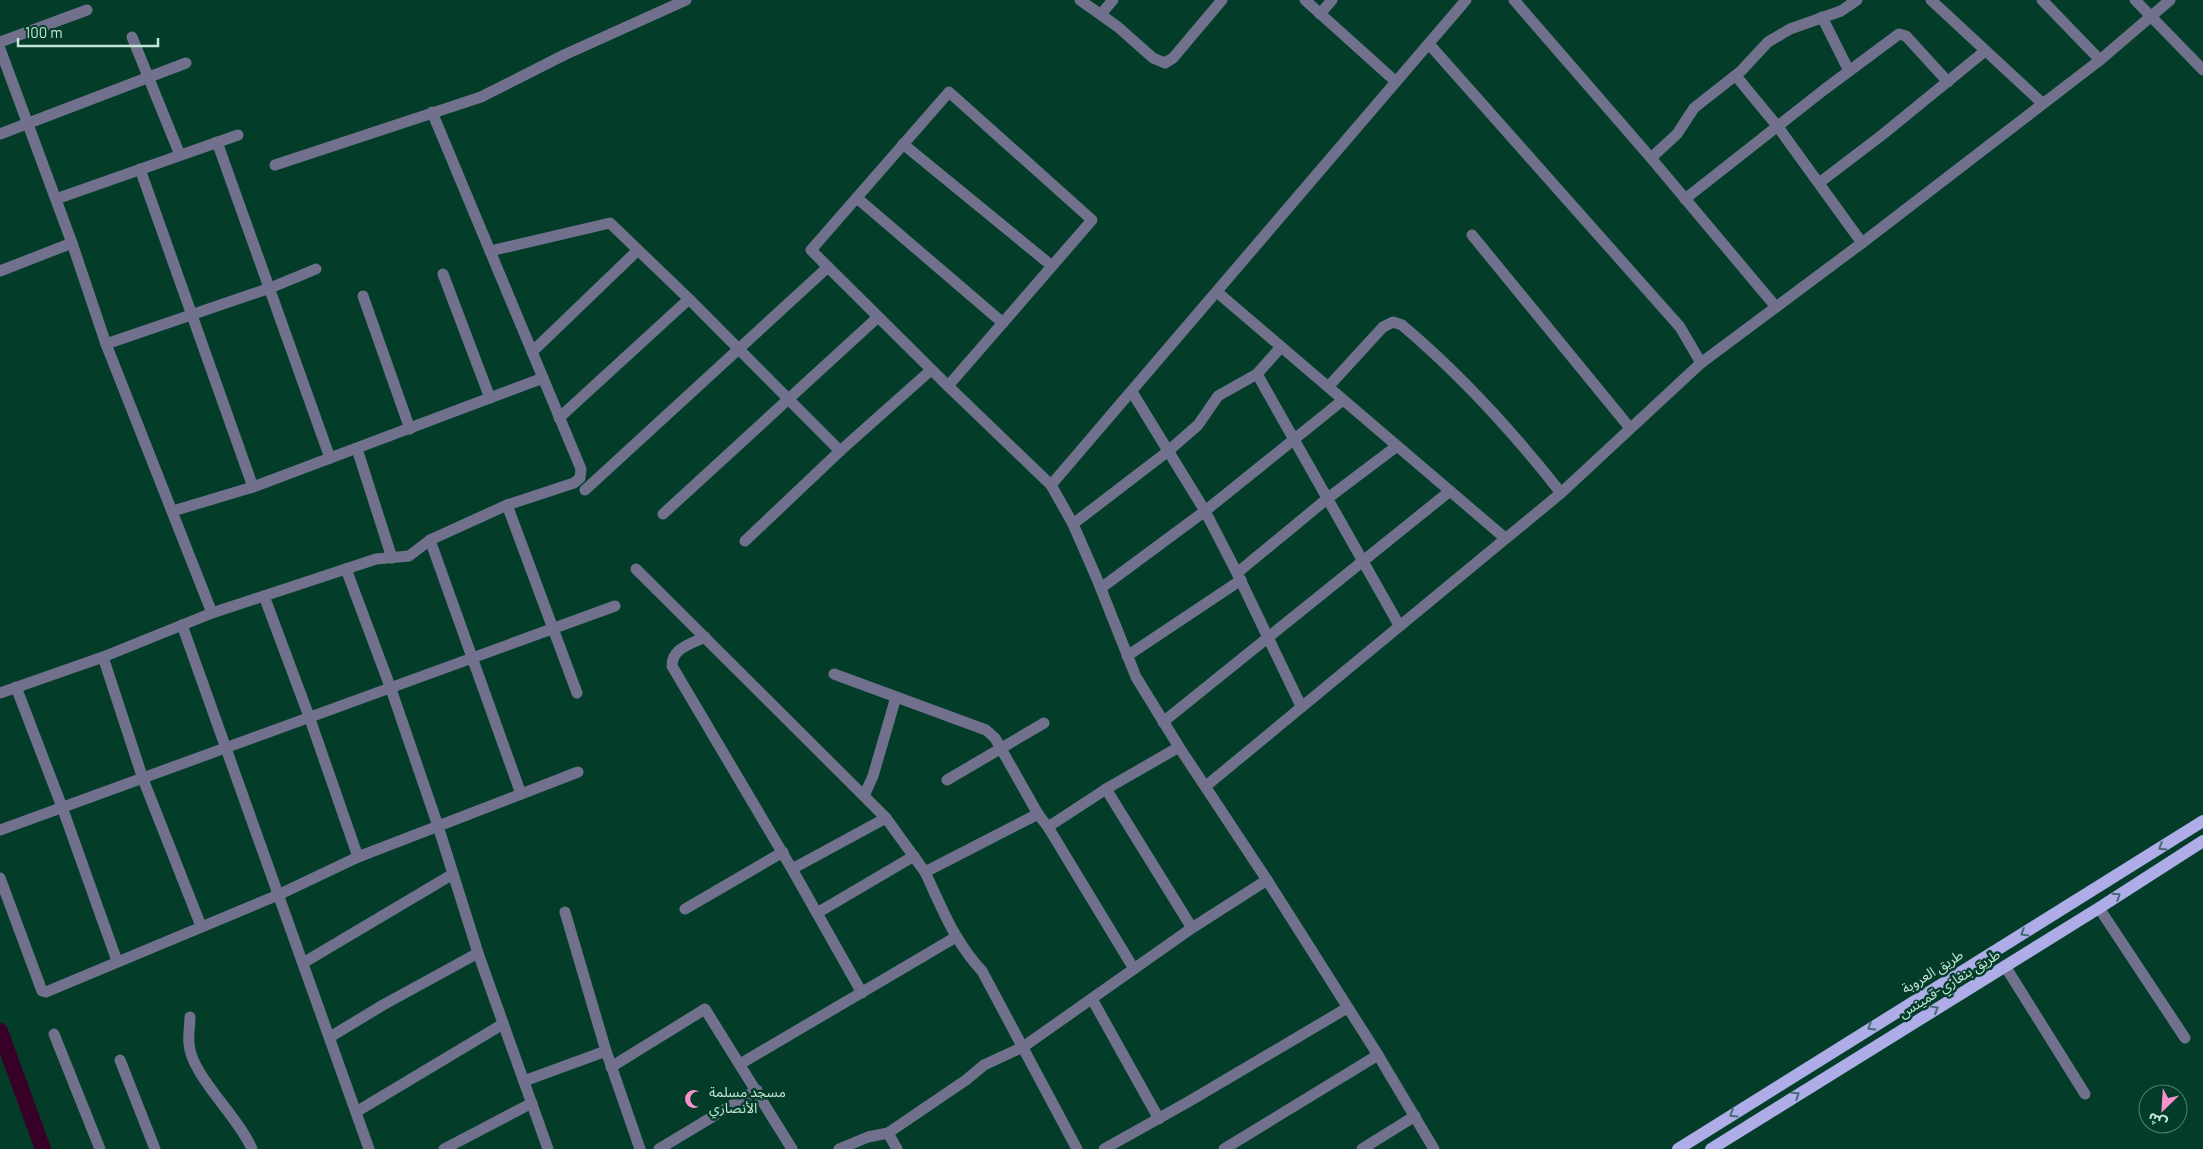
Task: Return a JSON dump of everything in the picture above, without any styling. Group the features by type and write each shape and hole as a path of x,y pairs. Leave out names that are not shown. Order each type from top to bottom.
{"main road":[{"name":"طريق العروبة","path":"1678,1149 2203,821"},
{"name":"طريق بنغازي-قمينس","path":"1711,1149 2099,908 2203,841"}],"street":[{"path":"275,165 481,96 564,55 686,0"},
{"path":"1080,0 1102,14 1153,58 1165,63 1173,58 1222,0"},
{"path":"1102,14 1113,0"},
{"path":"1305,0 1396,81"},
{"path":"1320,14 1332,0"},
{"path":"1052,485 1466,0"},
{"path":"1514,0 1651,158 1776,307"},
{"path":"1651,158 1676,134 1694,108 1736,76 1768,42 1790,29 1841,10 1857,0"},
{"path":"1931,0 2042,103"},
{"path":"2042,0 2100,60"},
{"path":"2135,0 2203,70"},
{"path":"1206,786 1300,706 1561,493 1702,363 1862,244 2100,60 2170,0"},
{"path":"0,42 87,10"},
{"path":"1822,17 1849,71"},
{"path":"1685,199 1849,71 1887,42 1901,34 1948,82"},
{"path":"132,37 180,155"},
{"path":"1429,44 1680,327 1702,363"},
{"path":"0,49 56,199 106,344 212,614"},
{"path":"1819,183 1985,51"},
{"path":"0,134 186,63"},
{"path":"1736,76 1778,127 1862,244"},
{"path":"948,386 1092,220 949,92 811,250 931,370 1052,485 1073,524 1136,676 1163,722 1267,880 1378,1055 1434,1149"},
{"path":"0,693 103,657 182,625 264,596 376,560 409,556 430,540 507,505 574,483 580,478 581,469 432,112"},
{"path":"56,199 238,135"},
{"path":"217,142 330,458"},
{"path":"903,144 1052,266"},
{"path":"140,169 253,487"},
{"path":"857,198 1003,323"},
{"path":"490,251 610,223 789,397 840,451"},
{"path":"1472,235 1630,428"},
{"path":"0,272 72,244"},
{"path":"532,352 638,250"},
{"path":"585,490 828,266"},
{"path":"106,344 270,288 316,269"},
{"path":"443,274 490,398"},
{"path":"1217,292 1504,538"},
{"path":"363,296 410,429"},
{"path":"559,418 690,299"},
{"path":"663,514 878,317"},
{"path":"1328,387 1382,327 1393,322 1402,325 1522,443 1561,493"},
{"path":"1073,524 1167,452 1198,425 1224,392 1257,374 1281,347"},
{"path":"745,541 840,451 931,370"},
{"path":"1257,374 1399,625"},
{"path":"173,511 253,487 543,378"},
{"path":"1132,392 1167,452 1205,511 1239,577 1300,706"},
{"path":"1101,588 1205,511 1342,400"},
{"path":"1127,656 1239,577 1328,498 1396,446"},
{"path":"357,449 392,558"},
{"path":"1163,722 1450,491"},
{"path":"507,505 577,693"},
{"path":"430,540 521,794"},
{"path":"346,569 391,689 454,874 478,953 548,1149"},
{"path":"636,569 886,818 925,872 956,937 966,954 982,971 1077,1149"},
{"path":"264,596 310,719 358,857"},
{"path":"0,830 472,660 615,606"},
{"path":"182,625 369,1149"},
{"path":"705,637 676,652 672,658 672,666 783,852 862,993"},
{"path":"103,657 143,779 201,926"},
{"path":"834,674 986,730 995,738 1038,814 1048,827 1134,969"},
{"path":"16,687 62,807 117,962"},
{"path":"864,796 873,776 896,697"},
{"path":"947,780 1044,723"},
{"path":"1048,827 1106,789 1179,747"},
{"path":"0,878 42,991 46,992 278,895 358,857 578,772"},
{"path":"1106,789 1192,928"},
{"path":"925,872 1038,814"},
{"path":"792,869 886,818"},
{"path":"685,909 783,852"},
{"path":"817,913 914,856"},
{"path":"303,963 454,874"},
{"path":"839,1149 868,1137 888,1133 966,1080 984,1065 1023,1047 1192,928 1267,880"},
{"path":"2099,908 2185,1038"},
{"path":"565,912 611,1067 640,1149"},
{"path":"740,1064 956,937"},
{"path":"330,1038 382,1004 478,953"},
{"path":"2005,966 2085,1094"},
{"path":"1092,999 1159,1119"},
{"path":"1104,1149 1159,1119 1347,1008"},
{"path":"611,1067 705,1009 792,1149"},
{"path":"190,1017 188,1045 199,1073 236,1120 252,1149"},
{"path":"356,1112 503,1024"},
{"path":"54,1034 100,1149"},
{"path":"524,1081 606,1051"},
{"path":"1224,1149 1378,1055"},
{"path":"120,1060 156,1149"},
{"path":"659,1149 757,1090"},
{"path":"444,1149 532,1103"},
{"path":"1362,1149 1415,1116"},
{"path":"888,1133 897,1149"}],"waterway":[{"path":"0,1031 43,1149"}],"place":[{"name":"مسجد مسلمة الأنصاري","path":"694,1099"}]}
